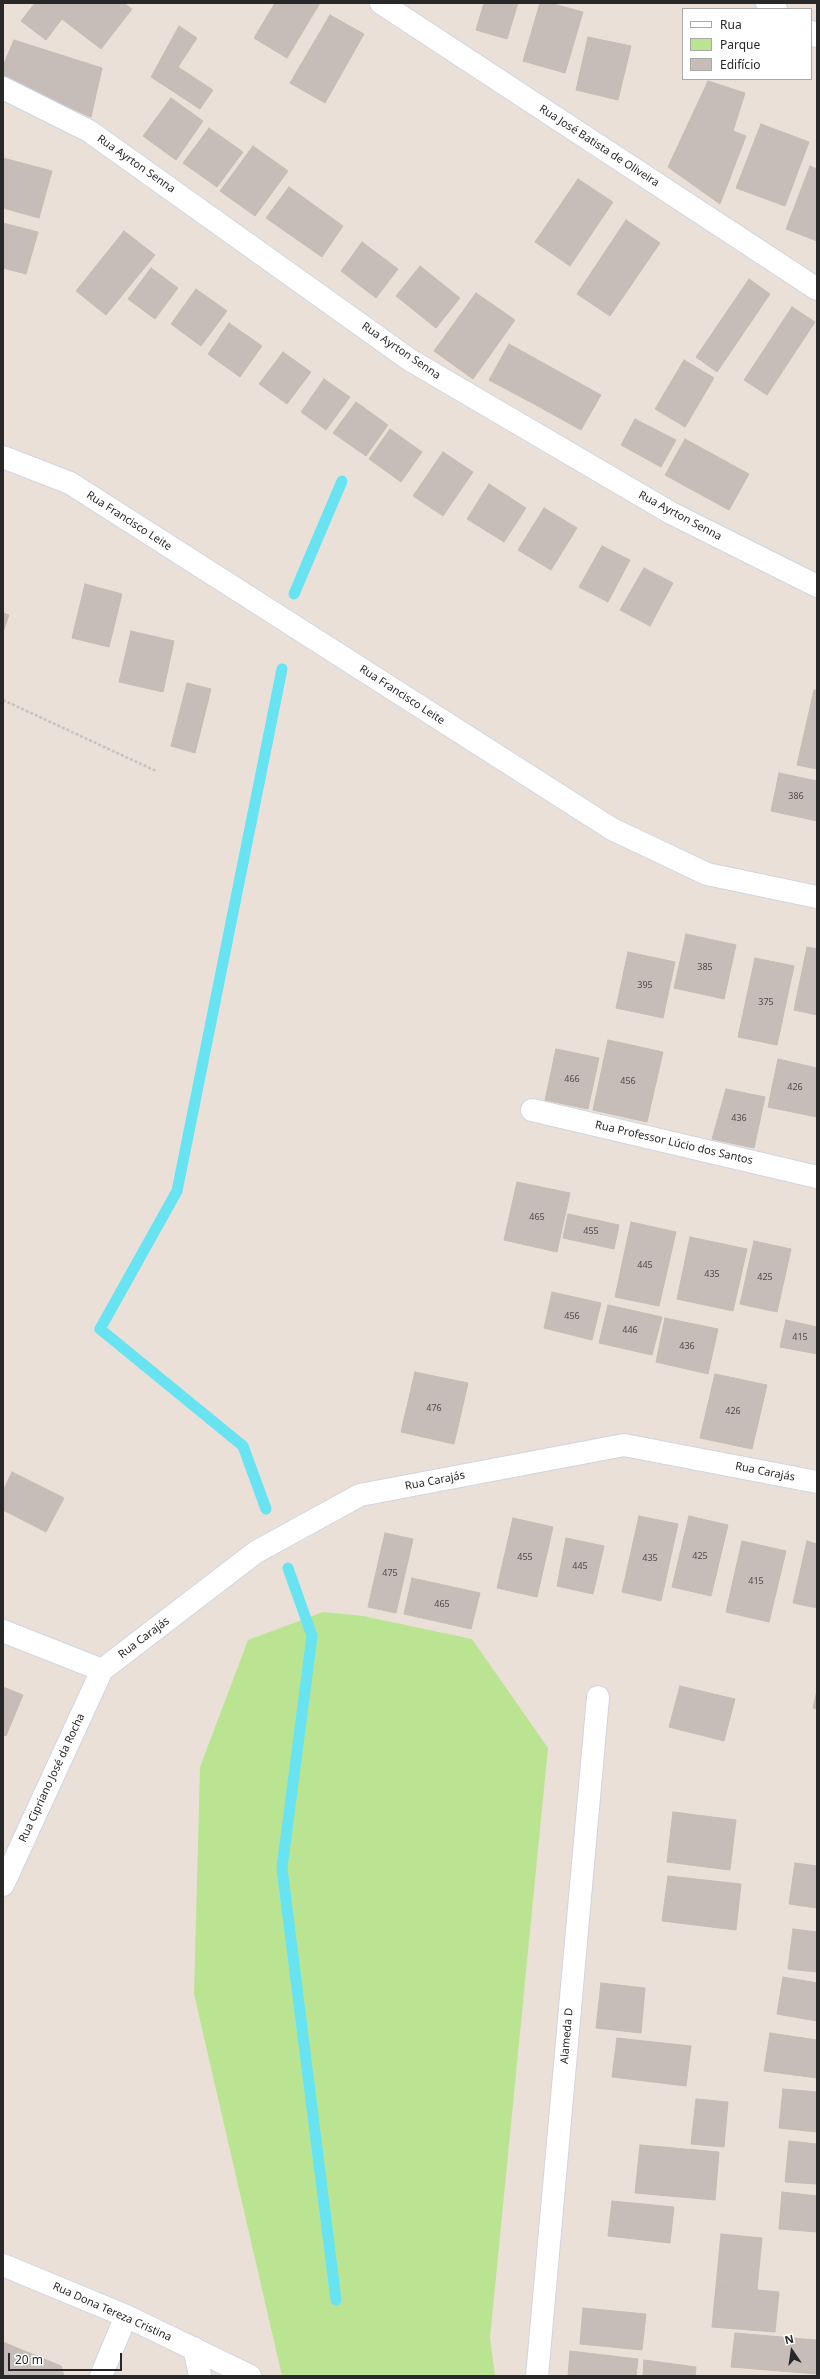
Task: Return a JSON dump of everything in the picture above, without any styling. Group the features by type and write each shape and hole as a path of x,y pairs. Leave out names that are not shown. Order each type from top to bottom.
{"street":[{"name":"Rua José Batista de Oliveira","path":"381,3 817,289"},
{"name":"Rua Ayrton Senna","path":"3,88 89,131 410,360 671,513 817,586"},
{"name":"Rua Francisco Leite","path":"3,457 70,483 612,829 707,874 817,897"},
{"name":"Rua Professor Lúcio dos Santos","path":"532,1110 817,1177"},
{"name":"Rua Carajás","path":"102,1670 256,1552 360,1495 624,1445 817,1482"},
{"path":"3,1631 102,1670"},
{"name":"Rua Cipriano José da Rocha","path":"3,1885 102,1670"},
{"name":"Alameda D","path":"537,2376 598,1697"},
{"name":"Rua Dona Tereza Cristina","path":"3,2265 126,2316 250,2376"},
{"path":"101,2376 126,2316"},
{"path":"194,2348 200,2376"}],"path":[{"path":"3,700 156,771"}],"green space":[{"path":"323,1612 363,1616 472,1639 548,1748 490,2338 495,2376 282,2376 194,1994 200,1767 248,1640"}],"building":[{"path":"35,3 124,3 132,9 101,49 62,19 46,40 21,21"},
{"path":"275,3 320,3 287,58 254,38"},
{"path":"484,3 518,3 507,39 476,30"},
{"path":"540,3 550,3 583,12 565,73 523,61"},
{"path":"330,15 364,34 325,103 290,83"},
{"path":"179,26 197,38 178,67 213,90 200,109 151,77"},
{"path":"588,37 631,46 618,100 576,90"},
{"path":"14,40 102,68 91,117 3,79 3,66"},
{"path":"708,81 745,93 733,131 746,136 720,204 668,167"},
{"path":"171,98 203,121 176,160 143,136"},
{"path":"761,124 809,142 785,206 736,188"},
{"path":"209,128 243,152 217,187 183,163"},
{"path":"253,146 288,171 255,216 220,191"},
{"path":"3,158 52,171 39,218 3,208"},
{"path":"810,166 817,169 817,241 786,229"},
{"path":"578,179 613,202 570,266 535,242"},
{"path":"289,187 343,226 322,257 266,218"},
{"path":"626,220 660,243 610,316 577,294"},
{"path":"3,223 38,232 26,274 3,268"},
{"path":"124,231 155,255 106,315 76,291"},
{"path":"362,242 398,269 376,298 341,271"},
{"path":"420,266 460,298 436,328 396,296"},
{"path":"151,268 178,288 155,319 128,299"},
{"path":"749,279 770,294 717,372 696,357"},
{"path":"196,289 227,311 201,346 171,324"},
{"path":"476,293 515,320 473,379 434,351"},
{"path":"792,307 815,322 767,395 744,380"},
{"path":"229,323 262,346 240,377 208,354"},
{"path":"509,344 554,369 534,404 489,380"},
{"path":"283,352 311,372 287,404 259,384"},
{"path":"684,360 714,378 685,427 655,409"},
{"path":"554,369 601,395 581,430 534,404"},
{"path":"324,379 350,397 326,430 301,412"},
{"path":"356,402 388,425 366,456 333,433"},
{"path":"635,419 676,440 661,467 621,445"},
{"path":"390,429 422,452 401,482 369,459"},
{"path":"685,439 749,474 729,510 665,475"},
{"path":"443,452 473,472 443,516 413,496"},
{"path":"489,484 526,508 504,542 467,519"},
{"path":"544,508 577,528 551,570 518,550"},
{"path":"602,546 630,560 608,602 579,587"},
{"path":"644,568 673,583 650,626 620,610"},
{"path":"85,584 122,594 109,647 72,638"},
{"path":"3,613 9,615 3,632"},
{"path":"131,631 174,641 163,692 119,682"},
{"path":"187,683 211,689 195,753 171,746"},
{"path":"814,690 817,690 817,769 797,765"},
{"path":"779,773 817,781 817,821 771,811"},
{"path":"686,934 736,945 724,999 674,988"},
{"path":"807,947 817,949 817,1015 794,1010"},
{"path":"628,952 675,962 663,1018 616,1008"},
{"path":"755,958 794,966 777,1045 738,1037"},
{"path":"608,1040 663,1052 647,1122 593,1110"},
{"path":"556,1049 599,1058 588,1109 545,1100"},
{"path":"778,1059 817,1068 817,1117 768,1107"},
{"path":"726,1089 765,1097 754,1148 712,1139"},
{"path":"517,1182 570,1193 557,1252 504,1240"},
{"path":"568,1214 619,1225 614,1249 563,1238"},
{"path":"631,1222 676,1232 659,1306 615,1297"},
{"path":"690,1237 747,1249 733,1311 677,1299"},
{"path":"754,1241 791,1249 777,1312 740,1304"},
{"path":"552,1292 601,1303 592,1340 544,1328"},
{"path":"608,1305 662,1317 652,1355 599,1343"},
{"path":"665,1318 718,1329 708,1374 656,1362"},
{"path":"786,1320 817,1327 817,1354 780,1347"},
{"path":"415,1372 468,1383 454,1444 401,1432"},
{"path":"715,1374 767,1385 752,1449 700,1438"},
{"path":"12,1472 64,1498 46,1532 3,1510 3,1491"},
{"path":"639,1516 678,1524 661,1601 622,1592"},
{"path":"689,1516 728,1525 711,1596 672,1587"},
{"path":"513,1518 553,1527 537,1597 497,1588"},
{"path":"385,1533 413,1539 396,1613 368,1607"},
{"path":"566,1538 604,1546 593,1594 557,1586"},
{"path":"742,1541 786,1551 769,1622 726,1612"},
{"path":"807,1541 817,1544 817,1608 793,1603"},
{"path":"412,1578 480,1593 471,1629 404,1614"},
{"path":"680,1686 735,1699 724,1741 669,1727"},
{"path":"3,1687 23,1695 6,1736 3,1735"},
{"path":"817,1690 817,1709 813,1708"},
{"path":"673,1812 736,1820 730,1870 667,1862"},
{"path":"795,1863 817,1866 817,1908 789,1904"},
{"path":"668,1876 741,1884 736,1930 662,1921"},
{"path":"793,1929 817,1932 817,1972 788,1969"},
{"path":"783,1977 817,1983 817,2021 777,2014"},
{"path":"601,1983 645,1988 641,2033 596,2028"},
{"path":"770,2033 817,2040 817,2078 764,2071"},
{"path":"617,2038 691,2046 686,2086 612,2077"},
{"path":"783,2089 817,2092 817,2132 779,2128"},
{"path":"696,2099 728,2102 724,2147 691,2144"},
{"path":"789,2141 817,2144 817,2184 785,2182"},
{"path":"640,2145 719,2152 715,2200 635,2193"},
{"path":"782,2192 817,2196 817,2232 779,2229"},
{"path":"612,2201 674,2207 670,2243 608,2236"},
{"path":"721,2234 762,2238 757,2290 716,2286"},
{"path":"716,2286 779,2292 775,2332 712,2327"},
{"path":"583,2308 646,2314 642,2350 580,2344"},
{"path":"735,2333 817,2340 817,2374 731,2367"},
{"path":"3,2342 61,2366 64,2376 3,2376"},
{"path":"570,2351 638,2359 636,2376 568,2376"},
{"path":"644,2360 696,2367 695,2376 643,2376"}],"waterway":[{"path":"294,594 342,481"},
{"path":"266,1509 243,1446 100,1329 177,1191 282,669"},
{"path":"288,1568 312,1636 282,1868 336,2300"}]}
